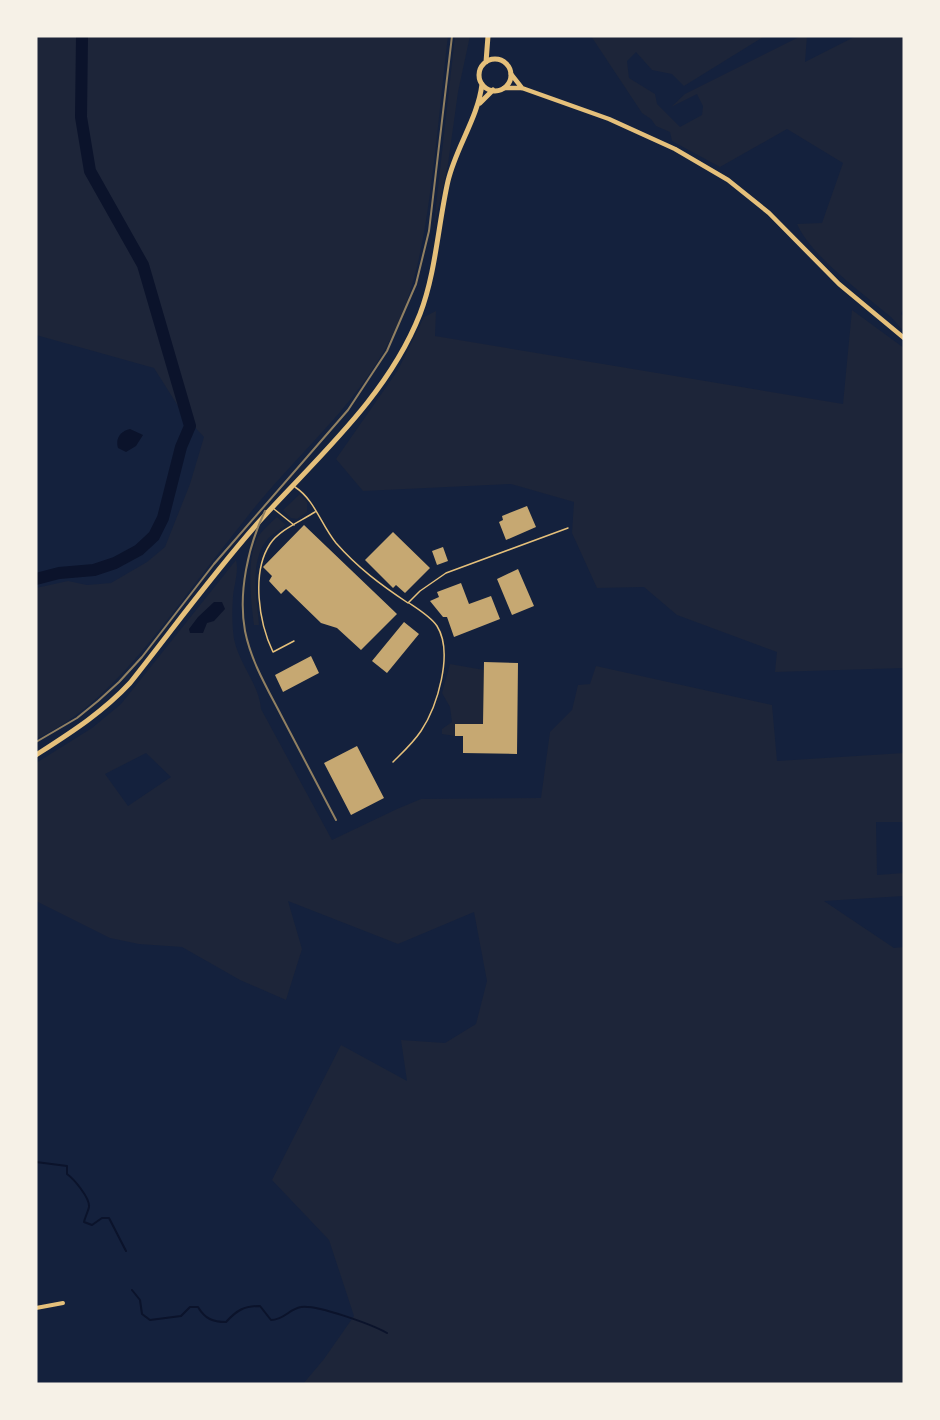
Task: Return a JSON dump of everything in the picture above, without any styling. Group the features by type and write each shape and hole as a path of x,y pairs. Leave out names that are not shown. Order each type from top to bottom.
{"main road":[{"path":"480,103 482,84 480,72 486,62 488,36"},
{"path":"489,43 498,60"},
{"path":"482,84 493,90 504,88 511,74 506,63 498,60 486,62"},
{"path":"36,755 85,724 114,700 130,683 233,552 364,407 397,358 420,315 428,287 449,179 462,140 480,103 493,90"}],"street":[{"path":"511,74 522,88"},
{"path":"504,88 522,88 609,118 647,134 728,180 763,207 839,284 904,338"},
{"path":"36,1308 63,1303"}],"lane":[{"path":"294,486 309,500 335,542 370,578 436,624 443,639 445,655 440,682 426,723 415,740 393,762"},
{"path":"273,508 295,525"},
{"path":"294,641 273,652 264,634 259,588 261,562 270,543 316,512"},
{"path":"408,603 420,591 446,573 568,528"}],"shaded area":[{"path":"36,36 448,36 432,180 420,252 406,304 393,335 377,363 340,413 255,507 127,668 94,701 57,728 36,739 36,588 68,581 87,585 111,583 147,562 165,547 190,484 204,437 185,417 154,368 36,335"},
{"path":"455,36 470,36 458,92 448,164 433,232"},
{"path":"591,36 765,36 684,86 672,74 652,70 636,52 627,61 629,78 655,94 657,104 680,127 702,115 703,106 697,94 671,107 685,94 801,36 807,36 805,62 856,36 904,36 904,307 901,314 904,316 904,331 891,317 826,262 797,224 822,223 843,163 787,129 720,167 672,141 670,132 656,126 642,113"},
{"path":"852,310 904,348 904,668 775,672 777,652 677,615 644,587 597,588 572,533 574,502 511,484 363,491 336,459 398,370 424,317 436,311 435,336 843,404"},
{"path":"130,429 143,435 136,446 126,452 118,448 117,441 121,433"},
{"path":"300,494 307,502 307,512 297,519 291,518 283,510"},
{"path":"277,517 286,525 267,540 258,558 256,592 259,625 254,625 250,578 252,554 260,534"},
{"path":"236,560 232,618 234,639 240,657 257,691 261,709 332,840 421,799 541,798 550,732 572,710 578,685 590,684 596,666 772,705 777,761 904,753 904,822 876,822 877,875 904,873 904,896 824,901 894,948 904,947 904,1384 303,1384 354,1316 329,1240 272,1180 341,1045 407,1081 401,1040 445,1043 476,1024 487,981 474,912 398,944 288,901 302,949 286,1000 240,980 182,947 139,944 110,938 36,901 36,763 92,728 121,704","holes":["146,753 171,777 128,806 105,774"]},
{"path":"214,602 222,602 225,609 214,621 207,623 203,633 190,633 189,629 198,617"},
{"path":"450,664 484,670 483,724 456,724 455,736 442,734 442,729 452,722 450,707 442,693"}],"building":[{"path":"527,506 536,527 506,540 499,522 503,520 502,516"},
{"path":"304,525 397,614 361,650 337,628 321,623 286,589 281,594 269,581 272,576 263,567"},
{"path":"393,532 430,568 405,593 396,585 393,588 365,560"},
{"path":"443,547 448,561 437,565 432,551"},
{"path":"518,569 534,606 512,615 497,579"},
{"path":"461,583 469,604 491,596 500,619 454,637 447,617 443,617 430,601 439,597 437,592"},
{"path":"404,622 419,634 387,673 372,661"},
{"path":"311,656 319,673 283,692 275,675"},
{"path":"484,662 518,663 517,754 463,753 463,736 455,736 455,724 483,724"},
{"path":"357,746 384,798 351,815 324,763"}],"waterway":[{"path":"36,579 59,573 94,570 115,563 139,550 154,536 163,518 181,447 190,426 143,265 90,171 81,117 82,36"},
{"path":"36,1162 67,1166 67,1174 81,1189 89,1203 84,1222 92,1225 102,1218 109,1218 126,1251"},
{"path":"132,1290 140,1300 142,1314 150,1320 181,1316 190,1307 198,1307 210,1319 226,1322 241,1310 260,1306 271,1320 297,1308 308,1307 344,1316 387,1333"}],"railway":[{"path":"36,742 77,718 119,682 142,657 214,564 348,410 387,351 416,284 429,231 452,36"},
{"path":"265,511 249,554 246,570 243,601 245,631 260,674 336,820"}]}
